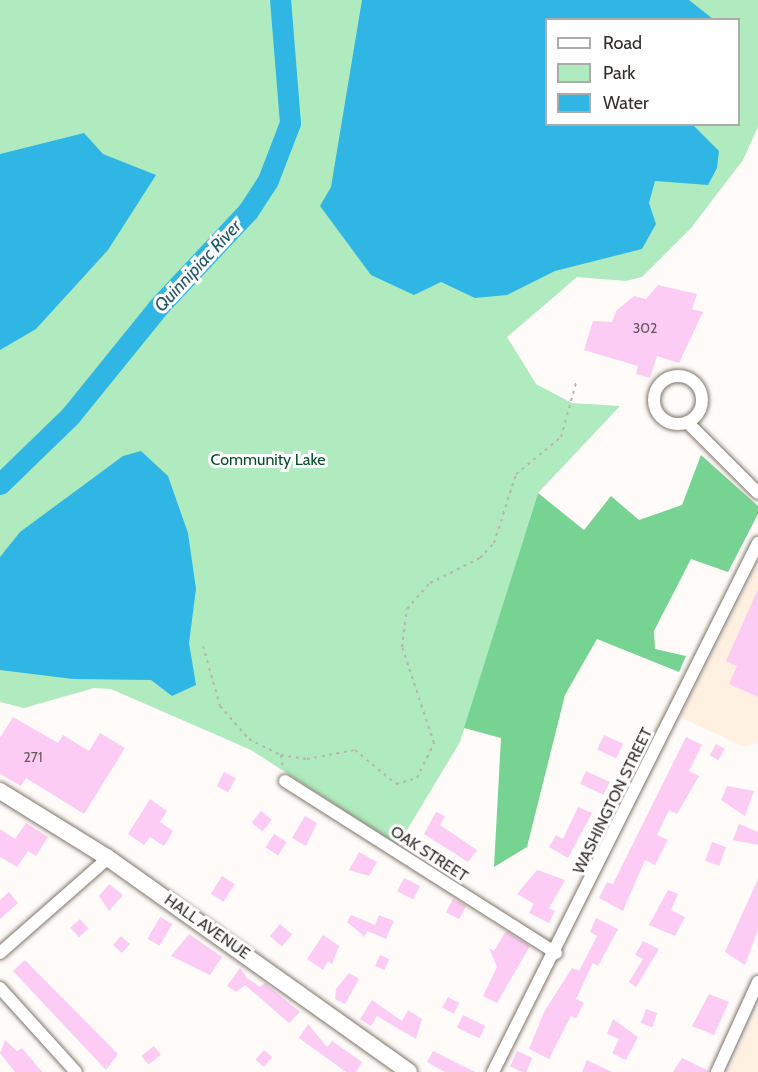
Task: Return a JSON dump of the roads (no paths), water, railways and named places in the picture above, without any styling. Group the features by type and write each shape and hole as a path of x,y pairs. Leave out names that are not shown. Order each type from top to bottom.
{"main road":[{"name":"HALL AVENUE","path":"0,791 108,858 409,1072"}],"street":[{"path":"687,422 758,493"},
{"name":"WASHINGTON STREET","path":"493,1072 556,953 758,543"},
{"name":"OAK STREET","path":"285,781 556,953"},
{"path":"0,952 108,858"},
{"path":"717,1072 758,982"},
{"path":"0,988 76,1072"}],"water":[{"path":"362,0 689,0 712,18 545,18 545,126 694,126 719,151 717,168 708,185 655,181 649,203 656,224 642,249 555,271 507,295 475,298 441,282 414,295 371,275 320,206 331,187"},
{"path":"84,133 103,154 156,175 108,250 36,329 0,350 0,154"},
{"path":"141,451 168,476 188,533 196,589 189,643 196,685 172,696 151,680 73,679 0,670 0,557 20,532 123,456"}],"waterway":[{"name":"Quinnipiac River","path":"0,484 70,416 159,306 248,211 268,180 290,123 280,0"}],"park label":[{"name":"Community Lake","path":"268,460"}]}
